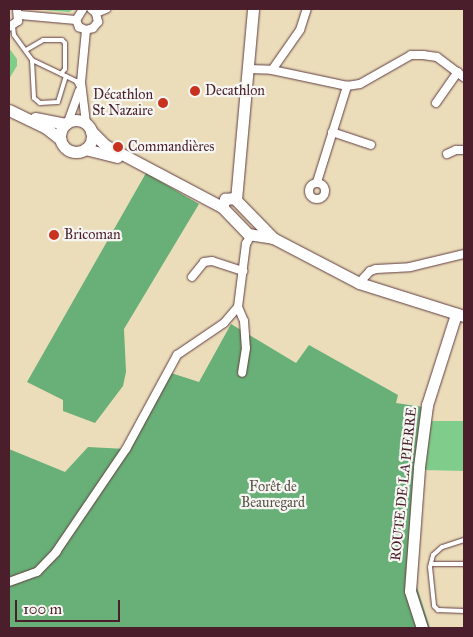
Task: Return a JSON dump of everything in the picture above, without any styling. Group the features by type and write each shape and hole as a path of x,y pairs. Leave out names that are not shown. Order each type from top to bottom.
{"main road":[{"path":"230,203 238,187 253,9"},
{"path":"13,112 88,127 105,145 198,194 230,203 255,220 274,238 359,284 460,315"},
{"path":"13,112 60,139 65,149 72,152 85,150 142,165"},
{"path":"60,139 67,123"},
{"path":"85,150 90,144 88,127"},
{"path":"230,203 247,234"},
{"path":"247,234 255,220"},
{"path":"247,234 255,220"},
{"path":"247,234 274,238"},
{"name":"ROUTE DE LA PIERRE","path":"422,628 410,591 419,467 428,400 460,315"}],"street":[{"path":"76,20 83,9"},
{"path":"76,20 79,27 86,30 96,26 94,11 106,9"},
{"path":"272,70 300,30 307,9"},
{"path":"11,26 18,12 76,20"},
{"path":"67,123 80,85 86,30"},
{"path":"249,68 272,70 347,86 368,80 411,55 437,57 461,74 436,103"},
{"path":"80,85 88,127"},
{"path":"318,182 347,86"},
{"path":"332,132 371,145"},
{"path":"447,154 456,150 464,150"},
{"path":"242,373 246,348 244,321 238,307 247,234"},
{"path":"359,284 376,269 410,267 464,254"},
{"path":"192,277 204,262 212,261 243,271"},
{"path":"9,582 38,572 56,552 126,449 177,355 224,323 238,307"}],"lane":[{"path":"11,26 14,35 32,60 34,98 40,102 58,102 66,76"},
{"path":"26,50 43,40 62,40 65,42 65,69 60,74"},
{"path":"32,60 76,81 80,85"},
{"path":"464,540 442,547 430,564 434,606 438,610 464,611"},
{"path":"430,564 464,564"}],"green space":[{"path":"30,9 74,9 69,12"},
{"path":"9,48 17,59 17,66 9,79"},
{"path":"146,173 199,204 124,329 126,372 123,386 95,423 63,411 63,400 27,382"},
{"name":"Forêt de Beauregard","path":"231,324 296,363 309,345 398,395 396,403 423,407 423,470 415,581 430,628 9,628 9,449 65,472 88,447 126,449 168,372 199,382"},
{"path":"429,421 464,421 464,471 423,470"}],"place":[{"name":"Decathlon","path":"195,91"},
{"name":"Décathlon St Nazaire","path":"163,103"},
{"name":"Commandières","path":"118,147"},
{"name":"Bricoman","path":"54,235"}]}
